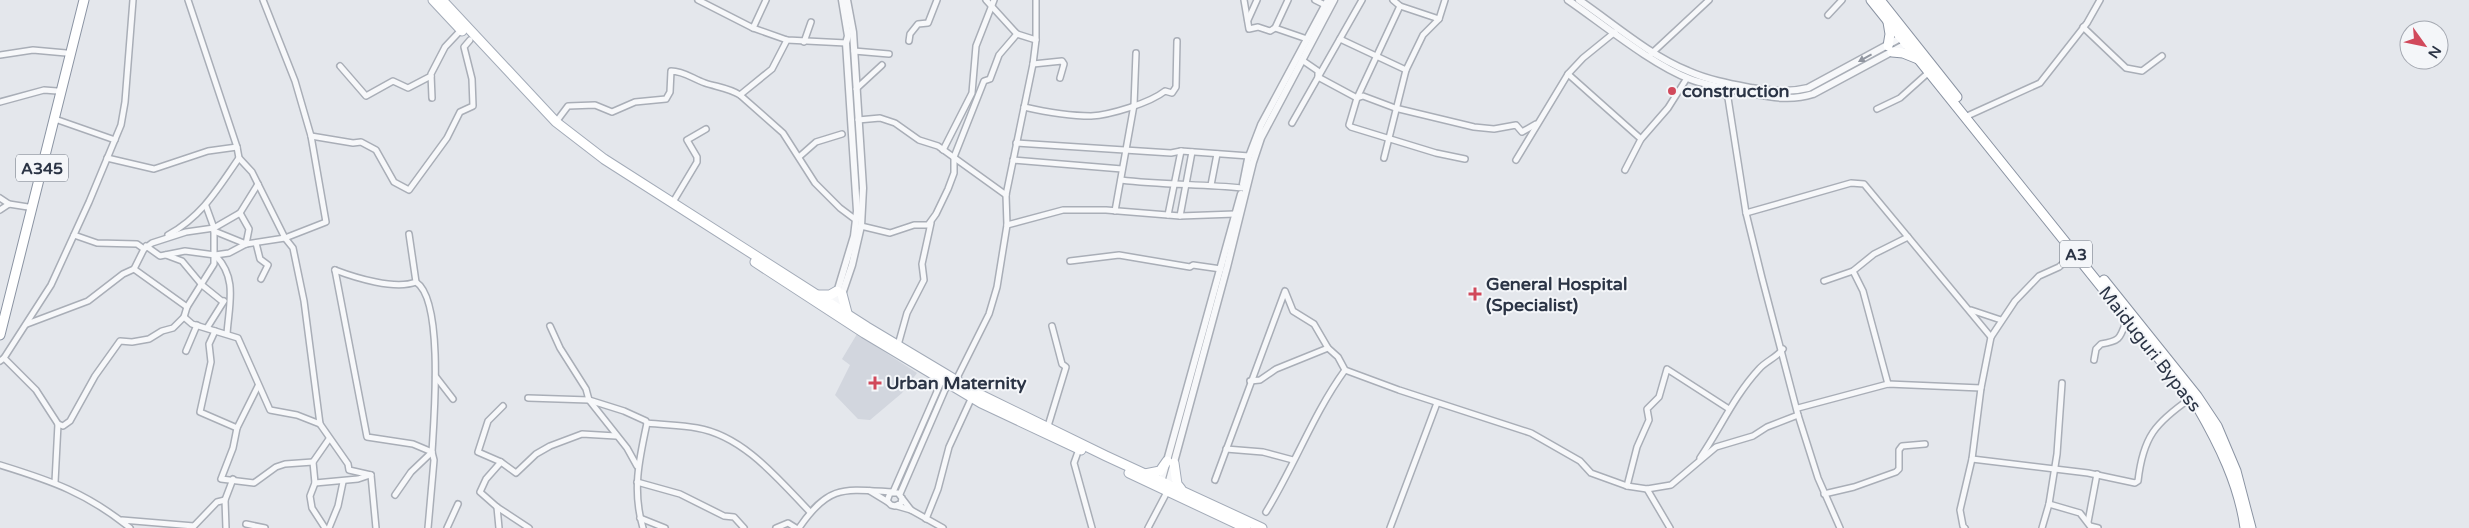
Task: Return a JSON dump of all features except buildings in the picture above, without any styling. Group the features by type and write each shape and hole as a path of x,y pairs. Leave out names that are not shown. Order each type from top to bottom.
{"main road":[{"name":"A345","path":"0,320 80,0"},
{"name":"A345","path":"0,335 84,0"},
{"path":"433,0 536,110 572,142 972,397 1246,528"},
{"path":"442,0 556,122 604,159 818,295 835,309 847,313 898,345 948,381 1048,426 1145,474 1165,488 1183,491 1262,528"},
{"name":"Maiduguri Bypass","path":"1871,0 1907,39 1919,60 1967,115 2146,336 2198,396 2217,426 2236,471 2252,528"},
{"name":"Maiduguri Bypass","path":"1880,0 1907,39 2074,253 2128,319 2146,336 2190,398 2220,449 2238,497 2245,528"},
{"path":"1887,19 1890,49 1919,60"},
{"path":"818,295 830,295 840,292 847,313"},
{"path":"1145,474 1160,471 1171,462 1177,484 1183,491"}],"street":[{"path":"55,482 58,424 36,390 2,359 27,324 50,285 74,235 124,116 133,0"},
{"path":"188,0 238,147 239,158 252,172 296,257 320,424 348,464 349,470 371,474"},
{"path":"154,259 162,255 185,251 215,255 229,253 246,244 285,238 326,222 311,136 295,81 263,0"},
{"path":"698,0 754,28 787,40 846,44"},
{"path":"754,28 766,0"},
{"path":"835,309 856,220 857,185 846,44 848,36 842,0"},
{"path":"840,292 852,265 861,226 863,188 854,51 847,0"},
{"path":"908,41 910,34 918,24 928,22 937,0"},
{"path":"986,0 993,3 1017,34 1036,40"},
{"path":"888,502 888,496 893,492 948,381 989,314 997,287 1007,225 1006,194 1033,64 1036,40 1036,0"},
{"path":"1244,0 1249,29 1270,30 1275,28 1307,39"},
{"path":"1247,20 1257,0"},
{"path":"1275,28 1288,0"},
{"path":"1148,528 1165,488 1249,156 1261,125 1326,3 1315,0"},
{"path":"1171,462 1230,258 1252,162 1261,138 1334,0"},
{"path":"1292,123 1362,0"},
{"path":"1393,0 1400,6 1439,19"},
{"path":"1384,158 1406,70 1423,35 1439,19 1445,0"},
{"path":"1568,0 1614,32 1687,78 1717,87 1789,98 1801,97 1907,39"},
{"path":"1579,0 1651,54 1693,74 1741,86 1783,92 1819,87"},
{"path":"1651,54 1709,0"},
{"path":"1828,15 1842,0"},
{"path":"1967,115 2040,83 2083,27 2100,0"},
{"path":"943,150 972,93 976,46 993,3"},
{"path":"1400,6 1357,98 1349,125 1388,139 1465,159"},
{"path":"804,42 811,22"},
{"path":"2083,27 2129,69 2142,70 2162,56"},
{"path":"432,98 431,76 444,47 461,30"},
{"path":"1516,160 1536,124 1568,74 1582,58 1614,32"},
{"path":"898,345 907,313 924,280 922,264 933,219 954,173 954,158 984,81 990,79 999,55 1017,34"},
{"path":"1340,39 1406,70"},
{"path":"311,136 352,143 361,142 371,147 376,150 394,182 409,190 428,161 447,138 460,112 473,106 472,79 464,47 470,40"},
{"path":"740,95 767,75 787,40"},
{"path":"1024,107 1051,113 1092,116 1152,100 1165,91 1175,91 1177,41"},
{"path":"0,55 33,50 66,53"},
{"path":"854,51 888,54"},
{"path":"1115,211 1134,105 1136,53"},
{"path":"1302,60 1318,71 1318,77"},
{"path":"1033,64 1062,61 1064,64 1060,78"},
{"path":"856,89 882,65"},
{"path":"340,66 366,96 393,82 408,88 431,76"},
{"path":"556,122 568,106 595,106 612,112 635,102 666,99 670,92 672,70 740,95 783,133 815,182 840,208 856,220"},
{"path":"1877,109 1900,98 1929,72"},
{"path":"1568,74 1641,139"},
{"path":"1318,77 1357,98 1363,96 1395,108 1474,127 1494,129 1516,125 1522,132 1536,124"},
{"path":"1625,170 1641,139 1668,108 1687,78"},
{"path":"1717,87 1728,98 1746,212 1783,349 1798,408 1798,415 1824,494 1840,528"},
{"path":"0,102 44,90 57,91"},
{"path":"1728,98 1736,90"},
{"path":"858,120 885,118 914,137 936,144 1006,194"},
{"path":"55,119 115,140"},
{"path":"673,202 697,162 698,157 687,140 706,129"},
{"path":"799,157 816,142 842,134"},
{"path":"1016,143 1249,156"},
{"path":"107,158 154,169 208,151 238,147"},
{"path":"1168,215 1181,151"},
{"path":"1180,216 1192,152"},
{"path":"1211,185 1217,154"},
{"path":"27,324 84,303 123,274 134,270 145,248 186,225 206,206 239,158"},
{"path":"1013,160 1122,169"},
{"path":"1121,180 1159,185 1186,183 1242,188"},
{"path":"1746,212 1860,182 1868,186 1944,282 1971,310 1991,337"},
{"path":"160,239 214,229 240,213 258,184"},
{"path":"0,198 9,204 28,207"},
{"path":"0,210 9,204"},
{"path":"58,424 63,426 70,421 95,376 120,341 132,342 149,339 162,331 173,328 184,317 187,307 213,265 215,255 214,229 206,206"},
{"path":"1007,225 1063,210 1115,211 1180,216 1235,214"},
{"path":"240,213 249,229 246,244"},
{"path":"861,226 894,232 914,225 928,225 933,219"},
{"path":"214,229 246,244"},
{"path":"409,234 416,282 424,289 432,316 436,377 432,452 434,460 428,528"},
{"path":"74,235 97,243 137,244 179,260 202,285 226,300"},
{"path":"1824,281 1853,271 1874,254 1908,237"},
{"path":"256,242 260,259 268,265 261,279"},
{"path":"1965,528 1960,510 1972,459 1981,388 1991,337 2000,320 2038,276 2059,267 2074,253"},
{"path":"1070,261 1108,254 1190,267 1193,265 1220,269"},
{"path":"215,255 223,263 229,274 226,300 227,334"},
{"path":"134,270 187,307"},
{"path":"416,282 402,286 380,281 363,281 336,270 367,437 413,444 432,452"},
{"path":"1853,271 1862,291 1888,384"},
{"path":"1215,480 1250,381 1285,291 1293,311 1314,324 1328,348 1338,357 1345,370 1531,433 1580,461 1591,473 1627,486 1646,489 1671,484 1716,447 1753,436 1767,427 1798,415"},
{"path":"208,328 226,300"},
{"path":"1971,310 2000,320"},
{"path":"184,317 197,325 238,338 258,386 272,411 297,416 320,424"},
{"path":"2094,360 2096,349 2101,344 2112,344 2116,341 2128,319"},
{"path":"186,351 197,325"},
{"path":"550,326 560,348 586,389 589,400 637,466"},
{"path":"1048,426 1066,367 1062,364 1052,326"},
{"path":"215,331 209,344 211,362 200,412 237,428"},
{"path":"1250,381 1260,380 1276,369 1328,348"},
{"path":"1697,463 1729,410 1760,368 1775,358 1783,349"},
{"path":"1627,486 1637,448 1649,420 1647,409 1659,397 1667,369 1729,410"},
{"path":"1266,512 1314,419 1345,370"},
{"path":"436,377 453,399"},
{"path":"897,506 948,381"},
{"path":"2042,528 2049,504 2056,454 2062,383"},
{"path":"1798,408 1888,384 1981,388"},
{"path":"258,386 237,428 233,448 221,478 254,483 276,467 285,464 313,462"},
{"path":"926,519 938,489 949,447 972,397"},
{"path":"528,398 589,400 624,411 647,423 699,428 743,448 810,512"},
{"path":"1972,459 2097,474 2135,483 2138,481 2140,460 2153,430 2161,420 2190,398"},
{"path":"1390,528 1437,402"},
{"path":"502,406 486,424 478,452 501,462 516,473 536,454 550,446 582,434 616,436"},
{"path":"643,528 640,518 637,466 647,423"},
{"path":"324,528 312,508 310,496 315,483 313,462 329,439"},
{"path":"1824,494 1854,487 1896,472 1899,469 1899,450 1902,446 1925,444"},
{"path":"1226,448 1263,452 1293,460"},
{"path":"1079,449 1074,463 1092,528"},
{"path":"395,495 411,472 432,452"},
{"path":"501,462 486,479 480,492 497,507 529,528"},
{"path":"0,465 55,482 80,494 121,520 130,528"},
{"path":"315,483 319,481 343,482 371,474"},
{"path":"371,474 376,528"},
{"path":"2088,522 2097,474"},
{"path":"226,528 225,500 233,480"},
{"path":"329,528 338,506 343,482"},
{"path":"637,482 680,494 724,516 734,517 744,528"},
{"path":"776,528 788,523 797,528 810,512 828,496 841,491 855,489 893,492 901,496 911,510"},
{"path":"1646,489 1670,528"},
{"path":"870,490 892,506 911,510 943,528"},
{"path":"121,520 194,526 217,502 225,500"},
{"path":"447,528 458,504"},
{"path":"2049,504 2080,513 2090,526 2098,528"},
{"path":"497,507 499,528"},
{"path":"640,518 665,528"},
{"path":"246,524 265,528"}],"shaded area":[{"name":"Urban Maternity","path":"857,334 917,373 902,393 870,420 858,419 835,395 850,365 842,359"}],"place":[{"name":"construction","path":"1672,91"},
{"name":"General Hospital (Specialist)","path":"1475,294"},
{"name":"Urban Maternity","path":"875,383"}]}
